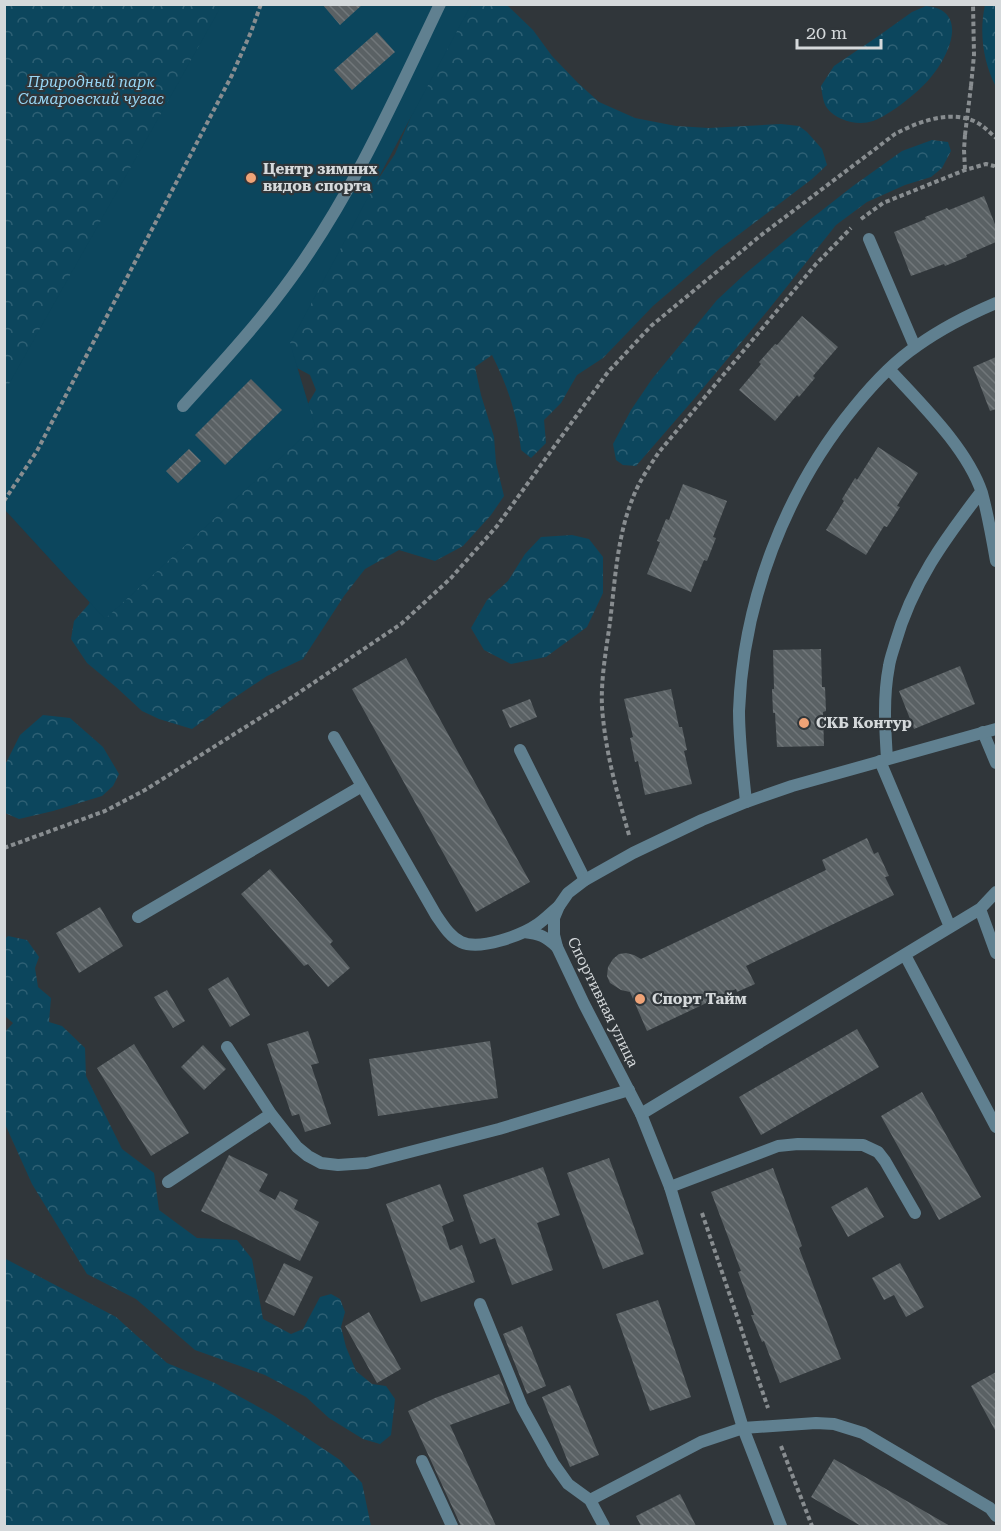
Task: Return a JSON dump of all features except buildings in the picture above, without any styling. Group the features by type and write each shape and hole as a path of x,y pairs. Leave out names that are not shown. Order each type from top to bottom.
{"street":[{"path":"183,406 251,330 292,276 331,218 367,154 440,4"},
{"path":"869,239 915,347"},
{"path":"746,802 740,749 740,710 742,681 752,620 770,554 797,495 841,423 866,392 889,369 915,347 942,329 996,303"},
{"path":"889,369 947,433 968,465 981,492 996,561"},
{"path":"950,927 884,760 884,715 889,666 902,620 924,573 951,531 981,492"},
{"path":"334,737 435,915 447,931 462,943 475,945 498,941 524,932 538,924 559,906 568,893 585,880 633,853 702,820 802,783 996,729"},
{"path":"983,732 996,763"},
{"path":"520,750 585,880"},
{"path":"138,917 362,786"},
{"path":"641,1114 980,909 996,892"},
{"name":"Спортивная улица","path":"559,906 554,918 557,947 641,1114 669,1187 743,1428 781,1527"},
{"path":"980,909 996,953"},
{"path":"524,932 546,937 557,947"},
{"path":"905,955 996,1127"},
{"path":"228,1047 271,1114 297,1147 321,1163 338,1165 367,1163 477,1135 629,1090"},
{"path":"168,1182 271,1114"},
{"path":"669,1187 778,1146 863,1145 878,1152 885,1161 915,1213"},
{"path":"480,1304 522,1407 553,1463 568,1484 590,1500 604,1527"},
{"path":"590,1500 701,1442 743,1428 816,1423 834,1424 863,1434 990,1508 996,1516"},
{"path":"422,1461 452,1527"}],"path":[{"path":"4,501 37,451 216,106 251,32 261,4"},
{"path":"965,170 965,135 974,54 973,4"},
{"path":"4,848 105,811 145,790 402,624 451,578 497,526 608,372 651,326 760,236 895,134 927,120 953,117 974,121 996,138"},
{"path":"859,221 883,204 965,170 986,164 996,168"},
{"path":"633,853 610,765 603,715 604,675 619,550 632,497 659,452 816,264 852,227"},
{"path":"701,1213 790,1471 812,1527"}],"green space":[{"name":"Природный парк Самаровский чугас","path":"5,5 224,5 5,441"},
{"name":"Центр зимних видов спорта","path":"219,5 471,5 290,343 315,426 105,619 5,510 5,391 218,12"},
{"path":"472,5 507,5 533,30 552,56 599,102 635,118 676,126 709,128 781,124 799,126 822,149 827,165 717,251 653,306 603,358 577,375 561,403 544,420 546,443 531,458 521,450 511,401 492,355 475,367 494,437 496,463 504,496 491,515 463,546 435,561 399,550 365,569 344,596 303,659 267,676 192,729 159,719 142,711 87,663 71,639 74,621 89,604 101,574 295,426 316,390 310,375 284,361 277,352 375,184 395,154 429,74 456,22"},
{"path":"985,5 996,5 996,87 983,47 982,26"},
{"path":"926,6 940,9 948,16 952,25 952,35 944,58 926,83 896,108 873,121 861,123 848,121 831,112 825,103 821,86 834,66 912,12"},
{"path":"932,140 948,142 951,151 942,168 931,177 905,185 867,202 836,225 769,309 636,466 623,465 616,460 613,444 631,410 652,379 717,300 807,222 853,186 902,151"},
{"path":"572,535 589,539 603,557 603,593 587,627 546,657 511,664 484,650 471,628 487,600 508,581 525,554 541,537"},
{"path":"43,715 70,718 103,747 119,774 113,786 102,796 19,819 5,813 5,765 20,735"},
{"path":"8,936 27,940 39,957 35,968 38,987 51,998 49,1022 62,1026 85,1048 86,1076 122,1149 154,1173 159,1210 197,1238 237,1240 252,1259 263,1319 291,1334 303,1329 320,1297 331,1294 340,1299 345,1312 341,1327 356,1371 372,1384 386,1386 395,1399 391,1435 380,1444 363,1439 329,1418 306,1397 265,1375 195,1350 136,1299 87,1274 32,1184 5,1124 5,1032 13,1023 5,1016 4,940"},
{"path":"4,1258 116,1317 167,1363 215,1383 273,1415 340,1460 362,1483 371,1526 5,1526"}],"place":[{"name":"Центр зимних видов спорта","path":"251,178"},
{"name":"СКБ Контур","path":"804,723"},
{"name":"Спорт Тайм","path":"640,999"}]}
